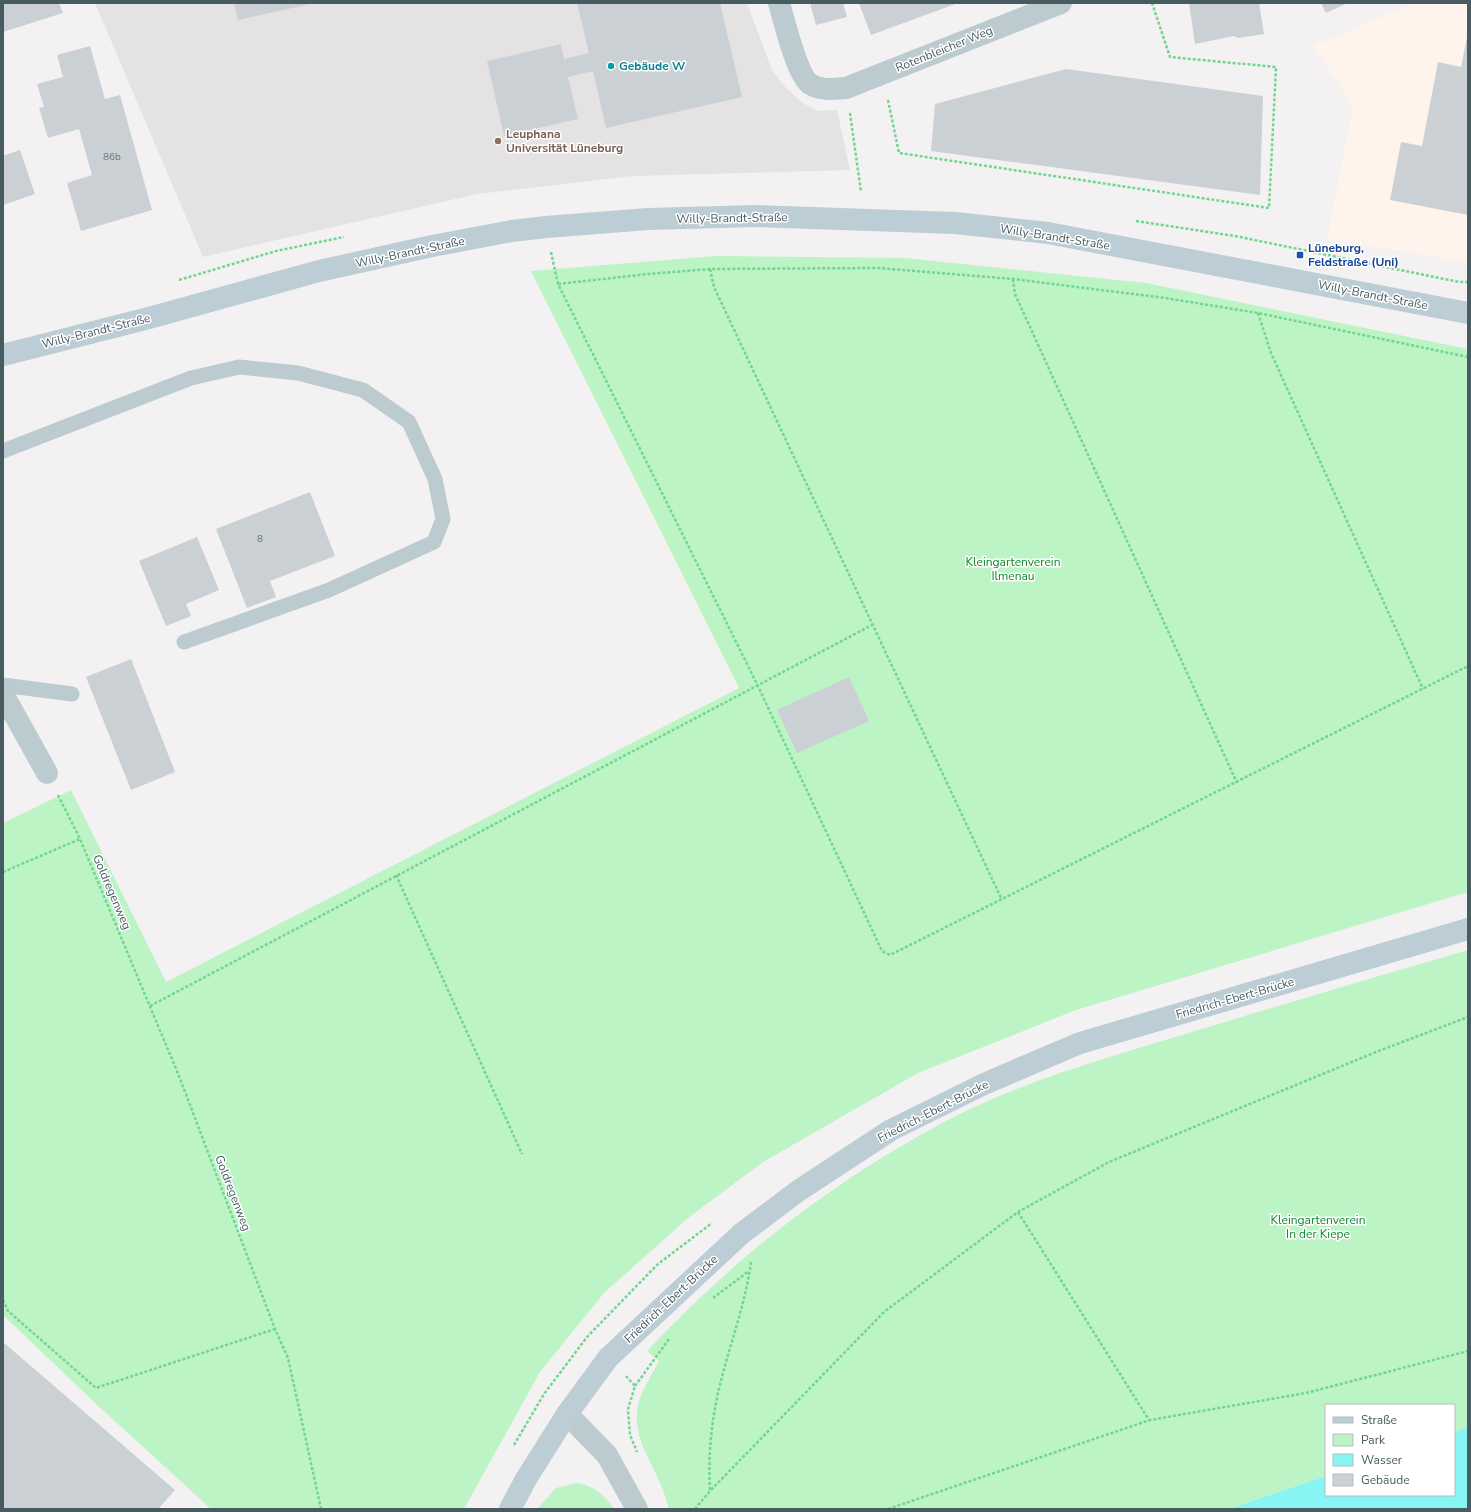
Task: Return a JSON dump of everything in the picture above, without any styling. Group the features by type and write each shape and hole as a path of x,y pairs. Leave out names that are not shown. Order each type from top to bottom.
{"main road":[{"name":"Willy-Brandt-Straße","path":"3,355 149,318 319,272 432,246 546,227 648,219 756,216 955,223 1048,234 1468,313"},
{"name":"Friedrich-Ebert-Brücke","path":"510,1509 526,1479 567,1414 608,1358 741,1234 798,1191 885,1134 984,1084 1080,1043 1468,929"}],"street":[{"path":"779,3 799,66 809,84 836,89"},
{"name":"Rotenbleicher Weg","path":"836,89 883,74 1061,3"},
{"path":"3,694 47,773"},
{"path":"567,1414 607,1455 637,1509"}],"lane":[{"path":"3,451 191,378 239,367 298,374 363,390 409,422 435,479 443,519 434,542 329,590 184,642"},
{"path":"3,685 72,694"}],"path":[{"path":"883,74 899,153 1269,208 1276,67 1170,57 1152,3"},
{"path":"836,89 861,192"},
{"path":"546,227 558,284 757,684 882,951 890,955 1237,783 1468,666"},
{"path":"1235,236 1459,282 1468,282"},
{"path":"558,284 710,269 878,268 1013,279 1165,298 1258,313 1468,357"},
{"path":"710,269 714,287 1002,900"},
{"path":"1013,279 1015,294 1237,783"},
{"path":"1258,313 1271,353 1423,689"},
{"path":"150,1006 757,684 872,625"},
{"name":"Goldregenweg","path":"47,773 80,839 179,1076 275,1329 288,1358 321,1509"},
{"path":"3,872 80,839"},
{"path":"396,875 522,1154"},
{"path":"695,1509 710,1491 884,1312 1018,1212 1109,1162 1369,1055 1468,1017"},
{"path":"1018,1212 1150,1420"},
{"path":"710,1491 708,1468 717,1400 750,1271 751,1256"},
{"path":"708,1302 750,1271"},
{"path":"3,1300 8,1311 96,1388 275,1329"},
{"path":"587,1337 635,1386"},
{"path":"638,1454 630,1435 628,1409 635,1386 671,1337"},
{"path":"888,1509 1150,1420 1306,1393 1468,1351"}],"shaded area":[{"name":"Leuphana Universität Lüneburg","path":"95,3 747,3 772,70 786,88 803,103 818,111 837,110 850,170 633,176 477,194 203,257"},
{"path":"1413,3 1468,3 1468,262 1327,239 1353,106 1314,46"}],"green space":[{"name":"Kleingartenverein Ilmenau","path":"715,256 905,258 1146,283 1468,349 1468,892 1076,1010 918,1073 763,1162 688,1218 604,1293 540,1372 464,1509 211,1509 95,1403 3,1315 3,823 71,790 166,982 739,688 531,271"},
{"name":"Kleingartenverein In der Kiepe","path":"1468,950 1468,1427 1455,1432 1455,1404 1325,1404 1325,1476 1229,1509 669,1509 661,1486 639,1436 637,1426 638,1405 640,1399 659,1361 647,1351 715,1284 751,1252 788,1222 867,1167 908,1142 978,1105 1064,1072"},
{"path":"577,1483 594,1489 606,1499 614,1509 537,1509 556,1488"}],"water":[{"path":"1468,1427 1468,1509 1229,1509 1325,1476 1325,1496 1455,1496 1455,1432"}],"building":[{"path":"3,3 59,3 63,13 3,32"},
{"path":"234,3 310,3 310,4 238,20"},
{"name":"Gebäude W","path":"577,3 720,3 742,97 606,128 593,71 568,77 578,119 504,136 487,61 561,44 564,59 589,53"},
{"path":"810,3 843,3 847,17 816,25"},
{"path":"859,3 958,3 871,35"},
{"path":"1189,3 1259,3 1264,34 1238,38 1234,36 1195,44"},
{"path":"1321,3 1348,3 1326,13"},
{"path":"1467,37 1468,215 1390,200 1401,142 1422,146 1438,62 1461,67"},
{"path":"90,46 105,99 120,95 152,210 81,231 67,183 92,175 79,129 48,138 39,108 44,107 37,84 63,77 57,55"},
{"path":"1066,69 1263,96 1260,195 931,151 935,104"},
{"path":"20,150 35,194 3,205 3,156"},
{"path":"310,492 335,556 270,581 276,597 247,608 216,529"},
{"path":"197,537 219,590 186,604 191,616 166,626 139,561"},
{"path":"131,659 175,772 131,790 86,677"},
{"path":"849,677 869,721 797,753 777,710"},
{"path":"3,1342 175,1490 158,1509 3,1509"}],"place":[{"name":"Gebäude W","path":"611,66"},
{"name":"Leuphana Universität Lüneburg","path":"498,141"},
{"name":"Lüneburg, Feldstraße (Uni)","path":"1300,255"}]}
